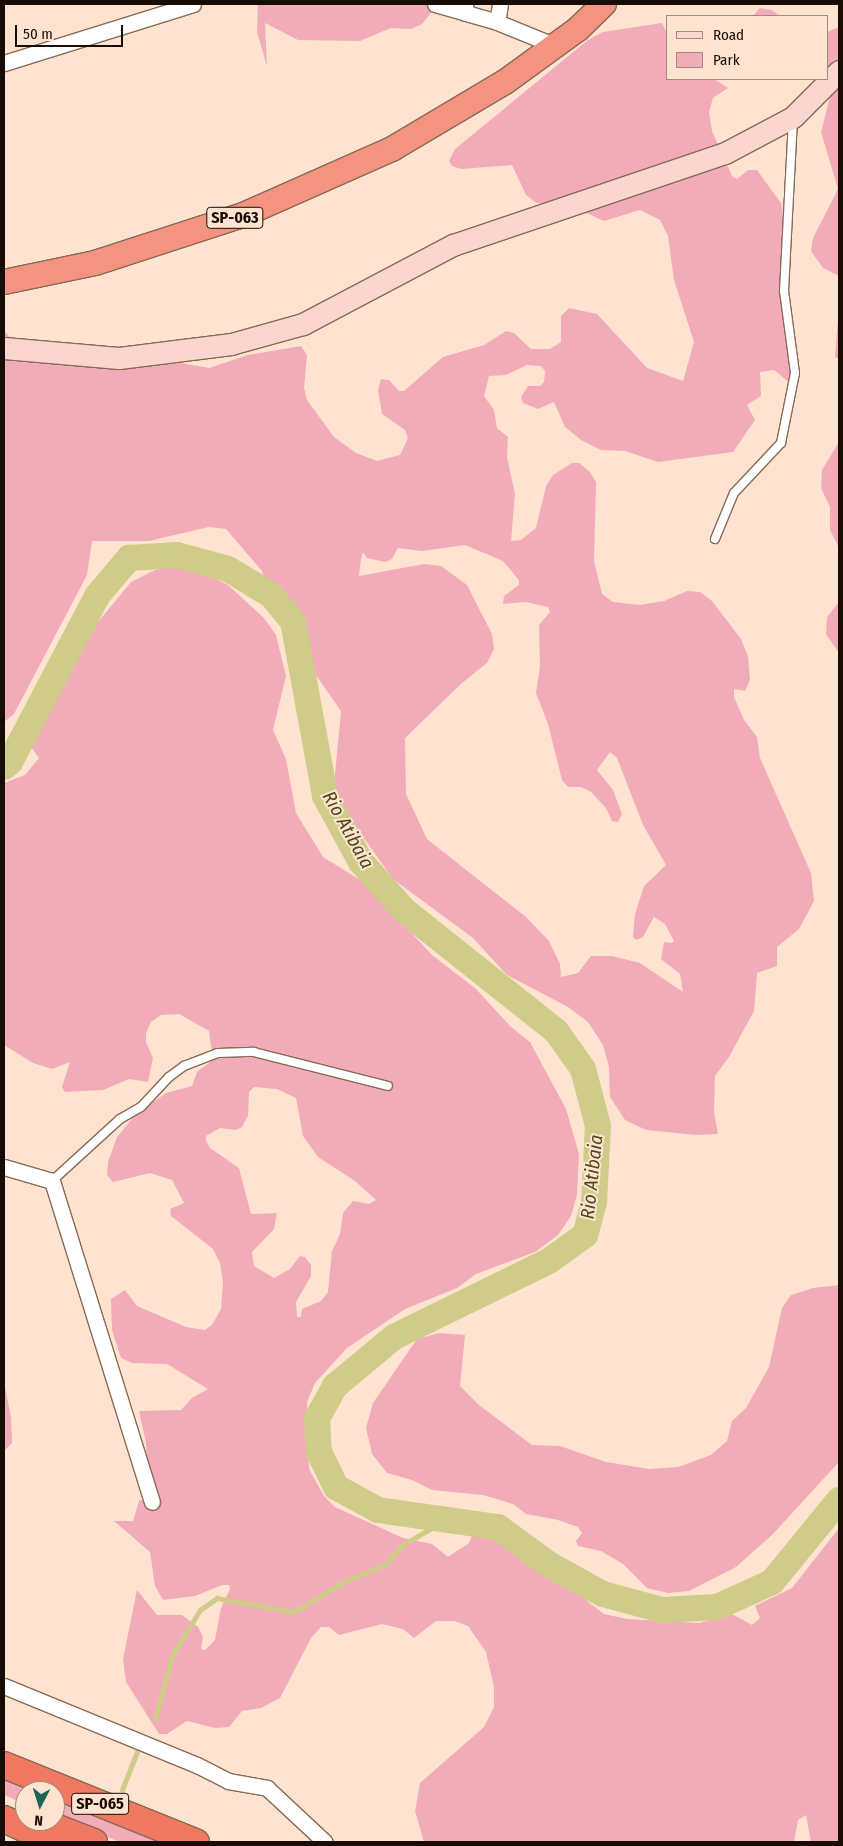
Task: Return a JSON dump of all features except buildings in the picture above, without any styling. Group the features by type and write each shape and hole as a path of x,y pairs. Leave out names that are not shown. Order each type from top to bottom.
{"highway":[{"name":"SP-063","path":"4,282 95,263 243,215 392,149 505,82 556,46 604,4"},
{"path":"4,1752 130,1816"},
{"name":"SP-065","path":"4,1764 196,1842"},
{"path":"4,1819 53,1842"},
{"name":"SP-065","path":"65,1831 94,1842"}],"main road":[{"path":"4,348 119,358 231,344 303,324 452,245 725,153 793,117 839,71"}],"street":[{"path":"4,64 193,4"},
{"path":"435,4 465,8 556,46"},
{"path":"497,22 500,4"},
{"path":"4,1167 52,1181 152,1502"},
{"path":"4,1686 197,1765 228,1781 267,1788 324,1842"}],"lane":[{"path":"716,539 734,494 781,443 795,373 784,291 793,117"},
{"path":"52,1181 120,1119 141,1107 169,1077 192,1062 218,1053 254,1052 388,1086"}],"green space":[{"path":"258,4 438,4 422,24 411,29 391,28 360,41 298,40 265,23 267,66 257,32"},
{"path":"760,8 772,10 779,15 754,15"},
{"path":"662,23 666,31 666,80 716,80 728,88 713,98 709,112 712,131 732,176 737,179 748,170 757,170 781,203 786,229 791,384 774,370 760,372 761,396 747,405 755,420 733,452 658,462 625,451 601,450 581,440 565,427 554,402 538,409 523,403 521,397 528,386 540,386 544,382 545,371 541,366 527,365 506,375 489,376 484,396 494,410 497,428 508,437 507,457 515,494 511,541 521,540 536,528 546,486 553,475 572,463 579,463 590,472 596,482 594,561 602,594 613,602 640,605 664,601 687,591 700,592 712,601 741,639 748,656 750,680 745,691 734,689 734,697 744,720 757,737 760,758 811,873 814,901 799,929 777,947 777,966 757,973 754,1011 729,1057 715,1076 714,1112 718,1134 696,1135 646,1130 625,1120 610,1097 609,1067 603,1045 588,1022 568,1007 507,975 473,938 393,879 366,841 344,818 333,796 341,711 274,615 262,571 226,529 209,527 149,541 92,541 87,575 14,714 4,722 4,330 10,338 32,352 103,368 181,363 209,368 248,355 301,346 307,355 304,388 307,400 334,437 356,453 377,461 400,455 408,438 405,430 382,414 378,390 381,379 389,380 399,391 404,391 443,357 484,345 506,331 514,333 531,349 550,349 561,342 561,316 569,308 597,314 647,368 683,381 694,342 674,280 668,236 660,220 640,210 604,221 569,205 536,203 526,195 512,165 461,169 452,166 449,161 455,149 588,40 603,32","holes":["465,545 503,561 519,580 519,585 504,596 503,604 526,602 548,607 550,612 539,625 540,666 536,693 548,724 562,780 568,787 581,787 591,792 606,808 612,821 618,822 622,814 613,790 597,770 610,752 617,758 643,825 666,865 644,886 635,914 633,937 636,940 643,937 654,917 665,924 674,941 672,943 664,942 661,959 680,974 683,992 640,963 612,956 591,956 578,973 561,977 560,964 549,941 526,917 427,839 406,794 405,738 462,683 487,663 494,649 492,634 467,585 441,566 424,564 359,576 363,552 367,558 385,562 392,559 398,548 422,551"]},
{"path":"839,27 839,276 823,268 811,251 813,238 838,189 821,132 830,97 816,80 828,80 828,32"},
{"path":"839,306 839,359 835,357"},
{"path":"839,442 839,548 830,530 830,507 821,488 822,470"},
{"path":"178,566 205,573 228,585 264,618 276,635 286,676 273,730 286,759 296,813 323,857 365,883 432,955 476,989 511,1027 530,1042 566,1109 579,1154 577,1195 571,1216 558,1235 535,1252 476,1274 457,1288 405,1309 347,1348 315,1383 307,1402 309,1469 324,1496 335,1507 403,1538 432,1544 448,1557 469,1543 473,1533 491,1535 511,1544 569,1586 591,1595 587,1601 604,1614 627,1619 699,1623 732,1614 752,1625 760,1618 755,1606 792,1588 839,1528 839,1842 811,1842 806,1815 798,1820 794,1842 424,1842 415,1811 420,1783 484,1727 494,1707 494,1687 486,1652 468,1626 454,1621 436,1621 414,1638 403,1629 382,1624 339,1635 329,1627 321,1627 311,1638 280,1698 261,1708 242,1711 229,1727 215,1728 187,1721 167,1734 159,1734 126,1682 123,1659 137,1590 157,1615 182,1615 198,1627 203,1637 201,1649 205,1650 215,1640 221,1608 230,1589 229,1585 222,1585 195,1596 163,1600 155,1586 150,1552 114,1521 133,1521 139,1501 148,1497 146,1443 139,1411 181,1410 192,1398 208,1389 167,1364 132,1363 121,1358 112,1330 111,1299 125,1290 137,1306 186,1327 205,1330 212,1325 221,1309 223,1282 220,1263 213,1249 171,1216 170,1209 184,1203 172,1180 150,1173 113,1182 107,1175 108,1162 117,1137 136,1114 166,1093 192,1086 197,1072 213,1060 209,1031 179,1014 161,1015 151,1022 146,1033 146,1042 153,1058 148,1082 129,1079 103,1090 65,1092 62,1087 70,1062 52,1069 33,1063 4,1045 4,783 25,775 39,758 29,744 33,728 75,650 131,582 155,570","holes":["254,1087 277,1089 296,1098 303,1136 318,1157 355,1181 376,1200 369,1204 353,1201 343,1213 340,1234 332,1251 328,1292 321,1301 302,1309 301,1317 297,1317 296,1302 311,1276 311,1265 305,1257 300,1256 290,1269 274,1278 254,1266 252,1252 274,1229 277,1213 251,1214 239,1168 210,1148 206,1141 206,1136 220,1128 236,1130 242,1127 248,1116 249,1092"]},
{"path":"839,602 839,653 826,634 827,617"},
{"path":"839,1285 839,1462 772,1535 736,1567 689,1591 668,1593 647,1588 623,1564 601,1551 578,1546 576,1541 582,1533 578,1527 558,1520 526,1514 513,1504 483,1495 432,1490 412,1480 387,1473 372,1454 366,1428 373,1403 417,1339 439,1333 465,1335 460,1386 479,1405 532,1445 560,1446 606,1462 649,1469 678,1467 711,1455 727,1441 732,1421 746,1408 769,1367 782,1308 791,1295 813,1288"},
{"path":"4,1382 11,1417 12,1443 4,1451"},
{"path":"4,1775 18,1781 15,1781 15,1800 4,1795"},
{"path":"65,1800 169,1842 120,1842 65,1820"}],"waterway":[{"name":"Rio Atibaia","path":"4,767 10,762 97,596 129,558 177,555 228,569 271,595 293,621 325,796 361,862 405,911 556,1031 583,1069 598,1126 594,1202 585,1235 549,1261 394,1337 335,1386 317,1419 319,1452 336,1487 378,1510 498,1527 550,1565 603,1594 662,1610 717,1607 772,1582 839,1500"},
{"path":"155,1719 172,1656 200,1610 217,1598 294,1612 342,1583 386,1564 404,1544 449,1518"},
{"path":"122,1790 137,1752"}]}
